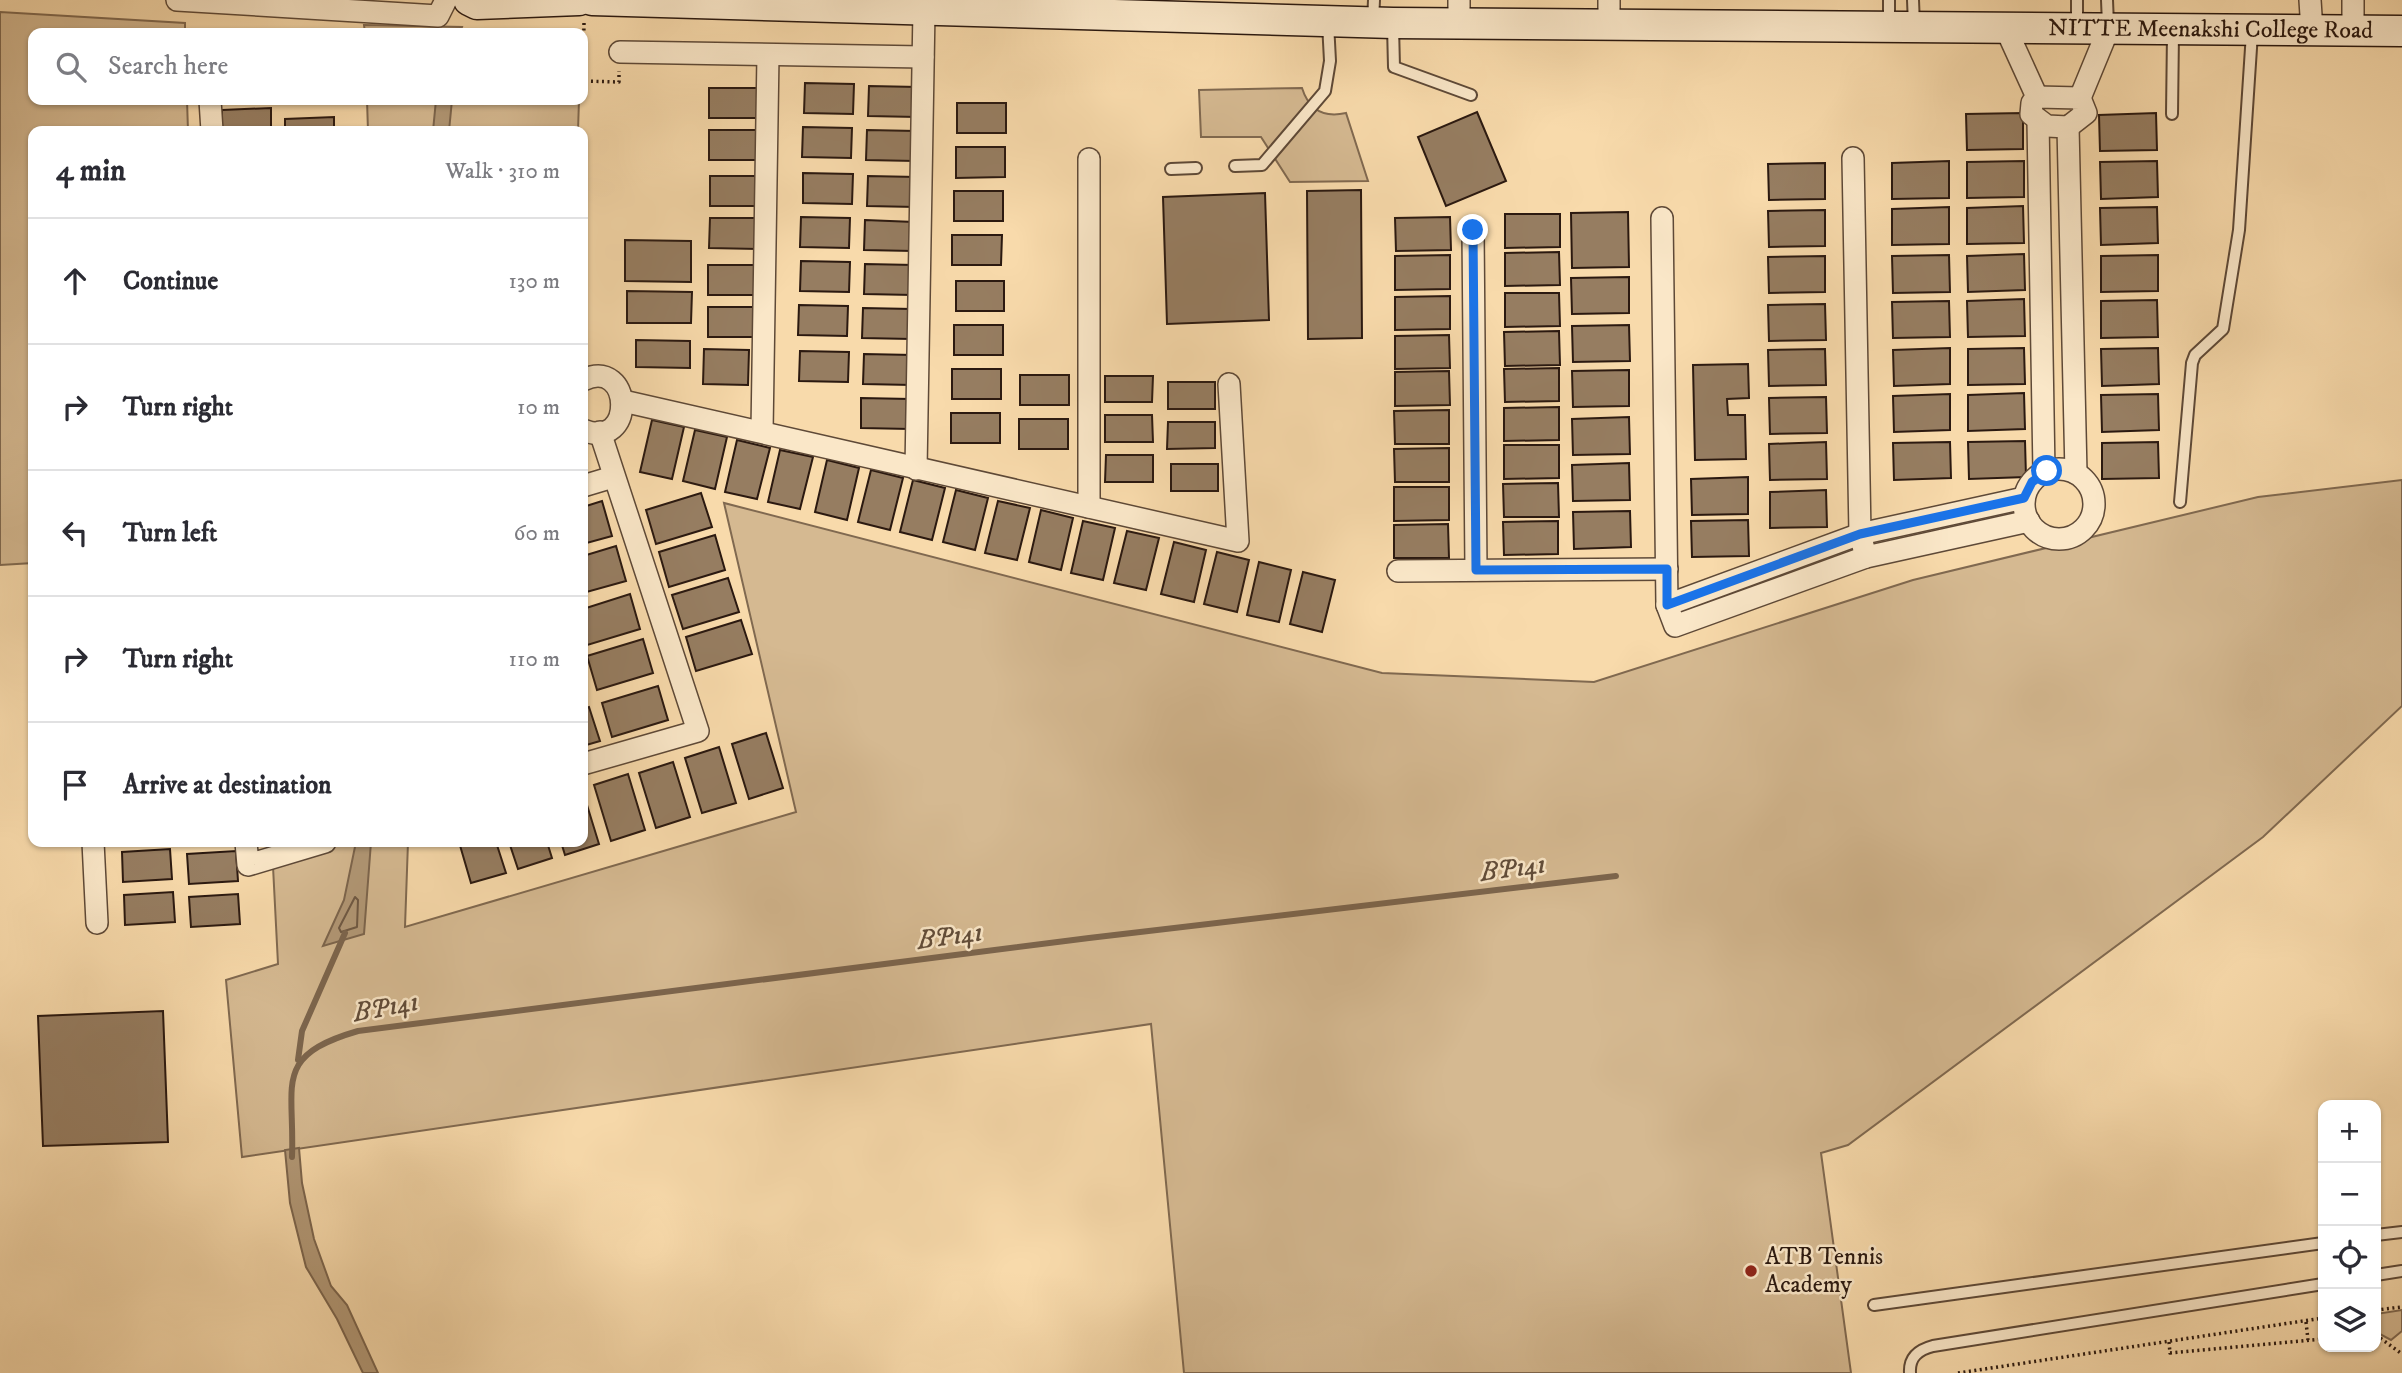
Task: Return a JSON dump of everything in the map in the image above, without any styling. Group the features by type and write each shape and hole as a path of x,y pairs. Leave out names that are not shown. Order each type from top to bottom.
{"street":[{"path":"177,0 438,16 446,0"},
{"path":"468,0 477,4 579,0"},
{"name":"NITTE Meenakshi College Road","path":"592,0 1328,22 1380,15 1459,12 1901,14 2006,29 2077,15 2108,30 2402,31"},
{"path":"2310,0 2312,31"},
{"path":"2353,0 2353,31"},
{"path":"916,469 923,10"},
{"path":"2006,29 2037,97"},
{"path":"2037,97 2032,103 2031,114 2047,126 2068,127 2086,113 2080,98 2108,30"},
{"path":"620,52 923,57"},
{"path":"762,432 768,55"},
{"path":"2037,97 2080,98"},
{"path":"210,105 212,126"},
{"path":"2038,121 2044,472"},
{"path":"2068,127 2076,473"},
{"path":"1853,158 1860,534 1866,557"},
{"path":"1089,159 1089,508"},
{"path":"1662,218 1667,605 1675,626 1866,557 2028,521"},
{"path":"1473,230 1476,570"},
{"path":"588,379 606,379 619,390 623,401 617,422 592,431 613,477 698,731 588,763"},
{"path":"623,401 1238,541 1229,384"},
{"path":"2056,469 2076,473 2090,488 2093,497 2093,507 2085,526 2068,537 2057,538 2038,532 2028,521 2024,498 2032,482 2044,472 2056,469"},
{"path":"588,484 613,477"},
{"path":"1667,605 1860,534 2024,498"},
{"path":"1398,570 1667,569"},
{"path":"93,847 97,923"},
{"path":"246,847 248,865 308,847"}],"lane":[{"path":"2107,0 2108,30"},
{"path":"1380,15 1394,66 1471,95"},
{"path":"1235,166 1262,165 1325,91 1330,61 1328,22"},
{"path":"2172,114 2173,30"},
{"path":"2180,502 2192,363 2195,355 2223,329 2239,230 2252,31"},
{"path":"1171,169 1196,168"},
{"path":"2381,1234 2402,1232"},
{"path":"1874,1305 2318,1244"},
{"path":"2381,1274 2402,1271"},
{"path":"1910,1373 1913,1358 1921,1349 1933,1346 2318,1285"}],"path":[{"path":"2381,1309 2402,1307"},
{"path":"1958,1373 2318,1319"},
{"path":"2306,1321 2308,1340"},
{"path":"2169,1342 2170,1353 2318,1339"},
{"path":"2381,1339 2402,1354"}],"shaded area":[{"path":"0,12 185,23 185,28 28,28 28,105 187,105 188,126 28,126 28,563 0,565"},
{"path":"364,25 462,27 462,28 364,28"},
{"path":"1302,88 1309,102 1318,111 1346,113 1368,181 1290,182 1261,137 1201,137 1199,90"},
{"path":"367,105 579,105 578,126 368,126"},
{"path":"2402,480 2402,706 2263,837 1848,1145 1821,1153 1851,1373 1184,1373 1151,1024 242,1157 226,980 278,964 272,847 408,847 405,927 796,812 724,503 1382,673 1594,682 1913,580 2258,497"},
{"path":"2402,1310 2402,1331 2391,1340 2381,1335 2381,1313"}],"water":[{"path":"436,105 452,105 449,126 433,126"},
{"path":"355,847 371,847 364,934 323,946 344,900"},
{"path":"299,1148 302,1183 314,1239 331,1286 347,1305 378,1373 363,1373 337,1319 306,1267 290,1203 285,1150"}],"building":[{"path":"805,83 854,84 853,114 804,113"},
{"path":"869,86 918,87 917,117 868,116"},
{"path":"709,88 758,88 758,118 709,118"},
{"path":"957,103 1006,103 1006,133 957,133"},
{"path":"271,108 271,126 222,126 222,110"},
{"path":"1477,112 1506,181 1446,206 1418,137"},
{"path":"2023,113 2023,149 1967,150 1966,114"},
{"path":"2156,113 2157,150 2100,151 2099,115"},
{"path":"334,117 334,126 285,126 285,119"},
{"path":"803,127 852,128 851,158 802,157"},
{"path":"709,130 758,130 758,160 709,160"},
{"path":"867,130 916,131 915,161 866,160"},
{"path":"956,147 1005,147 1005,177 956,178"},
{"path":"1949,161 1949,198 1892,199 1892,163"},
{"path":"2024,161 2024,197 1967,198 1967,162"},
{"path":"2157,161 2158,197 2101,199 2100,162"},
{"path":"1825,163 1825,199 1769,200 1768,164"},
{"path":"803,173 853,174 852,204 803,203"},
{"path":"710,176 759,176 758,206 710,206"},
{"path":"868,176 917,177 916,207 867,206"},
{"path":"1361,190 1362,338 1308,339 1307,191"},
{"path":"954,191 1003,191 1003,221 954,221"},
{"path":"1265,193 1269,320 1167,324 1163,197"},
{"path":"2023,206 2024,243 1967,244 1967,208"},
{"path":"1949,207 1949,244 1892,245 1892,209"},
{"path":"2157,207 2158,243 2101,245 2100,208"},
{"path":"1825,210 1825,246 1769,247 1768,211"},
{"path":"1628,212 1629,267 1572,268 1571,213"},
{"path":"1505,214 1560,214 1560,247 1505,248"},
{"path":"801,217 850,218 849,248 800,247"},
{"path":"1450,217 1451,250 1396,251 1395,218"},
{"path":"710,218 759,218 758,249 709,248"},
{"path":"865,220 914,222 913,251 864,250"},
{"path":"952,235 1002,235 1001,265 952,265"},
{"path":"625,240 691,241 691,282 625,281"},
{"path":"1559,252 1560,285 1505,286 1505,253"},
{"path":"2024,254 2025,290 1968,292 1967,256"},
{"path":"1450,255 1450,289 1395,290 1395,256"},
{"path":"1949,255 1950,292 1893,293 1892,256"},
{"path":"2158,255 2158,291 2101,292 2101,256"},
{"path":"1825,256 1825,292 1769,293 1768,257"},
{"path":"801,261 850,262 849,292 800,291"},
{"path":"865,264 914,265 913,295 864,294"},
{"path":"708,265 757,265 757,295 708,295"},
{"path":"1629,277 1629,313 1572,314 1571,278"},
{"path":"956,281 1004,281 1004,311 956,311"},
{"path":"627,291 692,292 691,323 627,323"},
{"path":"1505,293 1559,293 1560,326 1505,327"},
{"path":"1450,296 1450,329 1395,330 1395,297"},
{"path":"2024,299 2025,336 1968,337 1967,301"},
{"path":"2157,300 2158,337 2101,338 2101,301"},
{"path":"1949,301 1950,337 1893,338 1892,302"},
{"path":"1825,304 1826,340 1769,341 1768,305"},
{"path":"799,305 848,306 847,336 798,335"},
{"path":"708,307 757,307 757,337 708,337"},
{"path":"863,308 912,309 911,339 862,338"},
{"path":"954,325 1003,325 1003,355 954,355"},
{"path":"1629,325 1630,361 1573,362 1572,326"},
{"path":"1559,331 1560,365 1505,366 1504,332"},
{"path":"1449,335 1450,368 1395,369 1395,336"},
{"path":"636,340 690,341 690,368 636,367"},
{"path":"1950,348 1950,384 1894,386 1893,350"},
{"path":"2024,348 2025,384 1968,385 1968,349"},
{"path":"2158,348 2159,384 2102,386 2101,349"},
{"path":"704,349 749,350 748,385 703,384"},
{"path":"1825,349 1826,385 1769,386 1768,350"},
{"path":"800,351 849,352 848,382 799,381"},
{"path":"864,354 913,355 912,385 863,384"},
{"path":"1748,364 1749,398 1727,399 1728,415 1745,415 1746,459 1695,460 1693,365"},
{"path":"1559,368 1559,401 1505,402 1504,369"},
{"path":"952,369 1001,369 1001,399 952,399"},
{"path":"1629,370 1629,406 1573,407 1572,371"},
{"path":"1449,371 1450,405 1395,406 1395,372"},
{"path":"1020,375 1069,375 1069,405 1020,405"},
{"path":"1105,376 1153,376 1152,402 1105,402"},
{"path":"1168,382 1215,382 1215,409 1168,409"},
{"path":"2024,393 2025,429 1968,431 1968,395"},
{"path":"1950,394 1950,430 1894,432 1893,396"},
{"path":"2158,394 2159,430 2102,432 2101,395"},
{"path":"1826,397 1827,433 1770,434 1769,398"},
{"path":"861,398 910,399 910,429 861,428"},
{"path":"1559,407 1559,440 1504,441 1504,408"},
{"path":"1449,410 1449,444 1395,444 1394,411"},
{"path":"951,413 1000,413 1000,443 951,443"},
{"path":"1105,415 1152,415 1153,442 1105,442"},
{"path":"1629,417 1630,454 1573,455 1572,419"},
{"path":"1019,419 1068,419 1068,449 1019,449"},
{"path":"652,420 684,427 672,479 640,472"},
{"path":"1168,422 1215,422 1215,448 1167,449"},
{"path":"695,430 727,437 715,489 683,481"},
{"path":"737,440 770,448 757,499 725,492"},
{"path":"2025,441 2026,477 1969,479 1968,442"},
{"path":"1826,442 1827,479 1770,480 1769,444"},
{"path":"1950,442 1951,478 1894,480 1893,443"},
{"path":"2158,442 2159,478 2102,479 2102,443"},
{"path":"1504,445 1559,445 1559,478 1504,479"},
{"path":"1449,448 1449,482 1395,482 1394,449"},
{"path":"780,450 813,457 800,509 768,502"},
{"path":"1106,455 1153,455 1153,482 1105,482"},
{"path":"827,460 859,468 847,520 815,512"},
{"path":"1629,463 1630,500 1573,501 1572,465"},
{"path":"1171,464 1218,464 1218,491 1171,491"},
{"path":"871,470 903,478 890,530 858,522"},
{"path":"1748,477 1748,514 1692,515 1691,479"},
{"path":"913,480 945,488 932,540 900,532"},
{"path":"1558,483 1559,517 1504,517 1503,484"},
{"path":"1394,487 1449,487 1449,520 1394,521"},
{"path":"956,490 988,498 975,550 943,542"},
{"path":"1826,490 1827,527 1770,528 1770,492"},
{"path":"701,493 712,527 656,544 646,510"},
{"path":"602,501 612,536 588,543 588,505"},
{"path":"998,501 1030,508 1017,560 985,553"},
{"path":"1041,510 1073,518 1061,570 1029,562"},
{"path":"1630,511 1631,547 1574,549 1573,512"},
{"path":"1748,520 1749,556 1692,557 1691,521"},
{"path":"1083,521 1115,528 1103,580 1071,573"},
{"path":"1558,521 1558,554 1504,555 1503,522"},
{"path":"1448,524 1449,558 1394,558 1394,525"},
{"path":"1127,531 1159,538 1146,590 1114,583"},
{"path":"715,535 725,570 669,587 659,552"},
{"path":"1174,542 1206,550 1194,602 1161,594"},
{"path":"616,546 626,581 588,592 588,554"},
{"path":"1217,552 1249,560 1237,612 1204,604"},
{"path":"1259,562 1291,570 1279,622 1247,615"},
{"path":"1303,572 1335,580 1322,632 1290,624"},
{"path":"728,578 739,612 683,629 672,595"},
{"path":"630,594 640,629 588,645 588,607"},
{"path":"741,620 752,654 696,671 686,637"},
{"path":"643,639 653,673 597,690 588,656"},
{"path":"658,686 668,720 612,737 602,703"},
{"path":"588,707 600,741 588,745"},
{"path":"766,733 783,788 749,799 732,744"},
{"path":"719,747 736,803 702,813 685,758"},
{"path":"673,762 690,817 656,828 639,773"},
{"path":"628,774 645,830 611,841 594,785"},
{"path":"588,808 599,844 565,855 563,847 588,847"},
{"path":"460,847 498,847 506,873 471,883"},
{"path":"511,847 549,847 552,858 518,869"},
{"path":"170,849 172,879 123,882 122,852"},
{"path":"236,851 238,881 189,884 187,854"},
{"path":"173,892 175,922 125,925 124,895"},
{"path":"238,894 240,924 191,927 189,897"},
{"path":"163,1011 168,1142 43,1146 38,1016"}],"waterway":[{"name":"BP141","path":"292,1157 292,1092 294,1076 300,1063 312,1051 358,1031 1089,938 1616,876"},
{"name":"BP141","path":"298,1060 302,1031 345,933"}],"place":[{"name":"ATB Tennis Academy","path":"1751,1271"}],"route":[{"path":"1473,230 1476,570 1667,569 1667,605 1860,534 2024,498 2032,482 2047,471"}]}
